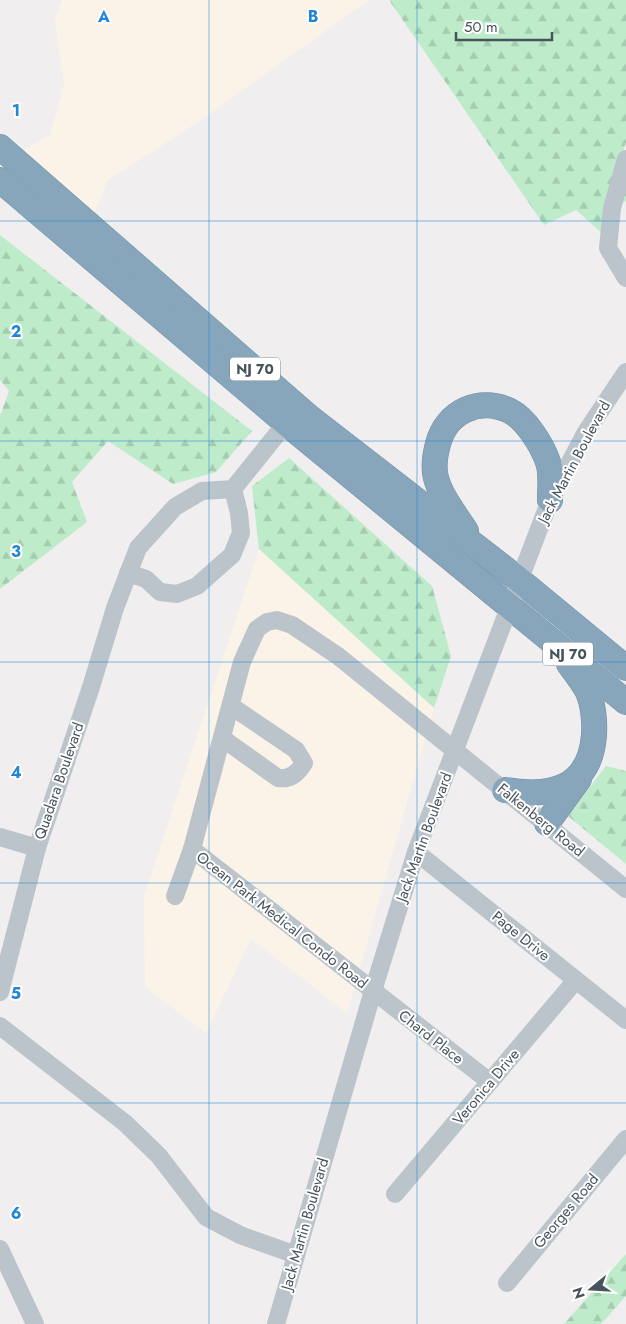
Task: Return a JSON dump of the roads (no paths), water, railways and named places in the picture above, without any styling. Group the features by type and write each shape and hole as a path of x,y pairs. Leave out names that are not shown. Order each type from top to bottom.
{"highway":[{"name":"NJ 70","path":"0,147 309,417 518,579 626,668"},
{"name":"NJ 70","path":"0,180 286,422 626,702"},
{"path":"479,549 447,502 436,477 434,458 439,438 446,423 458,413 478,407 494,407 509,410 517,416 536,440 548,463 550,500"},
{"path":"547,823 583,773 593,750 595,723 587,691 556,643"},
{"path":"505,790 524,793 543,792 564,787 583,773"}],"street":[{"path":"626,158 612,208 608,248 626,278"},
{"name":"Jack Martin Boulevard","path":"276,1324 373,991 416,852 456,752 518,579 550,500 586,432 626,372"},
{"path":"128,573 146,580 160,592 177,594 197,586 232,555 241,533 233,489 286,422"},
{"name":"Quadara Boulevard","path":"0,992 37,848 128,573 138,548 175,507 202,491 233,489"},
{"name":"Ocean Park Medical Condo Road","path":"175,896 192,849 242,662 257,630 267,622 276,620 292,625 338,656 456,752"},
{"path":"222,738 278,778 284,779 291,776 304,763 296,750 231,706"},
{"name":"Falkenberg Road","path":"456,752 547,823 626,889"},
{"path":"0,837 37,848"},
{"name":"Ocean Park Medical Condo Road","path":"192,849 373,991"},
{"name":"Page Drive","path":"416,852 626,1020"},
{"name":"Veronica Drive","path":"395,1194 576,980"},
{"name":"Chard Place","path":"373,991 490,1082"},
{"path":"0,1026 126,1122 159,1156 206,1217 240,1234 296,1255"},
{"name":"Georges Road","path":"507,1283 626,1139"},
{"path":"0,1249 35,1324"}]}
